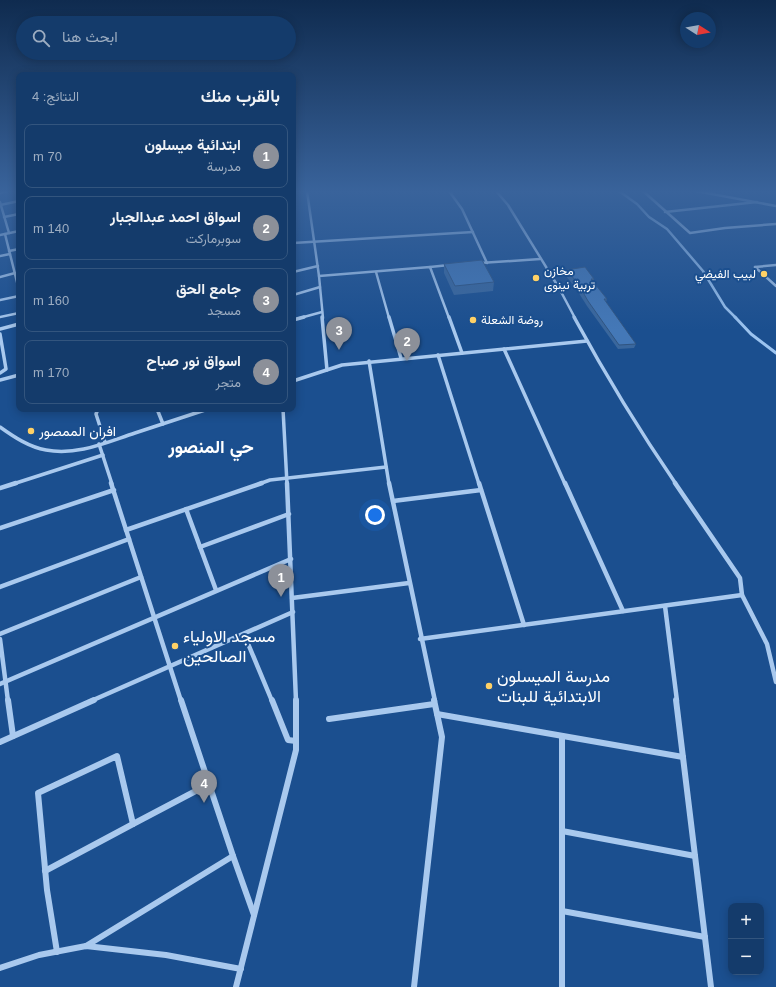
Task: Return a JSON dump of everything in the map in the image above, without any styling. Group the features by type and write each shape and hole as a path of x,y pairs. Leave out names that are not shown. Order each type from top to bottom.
{"street":[{"path":"0,277 15,273 8,237"},
{"path":"313,237 318,266 327,370"},
{"path":"296,243 393,237"},
{"path":"475,237 487,263"},
{"path":"527,237 559,288 587,341 652,449 740,578 742,595 767,644 776,682"},
{"path":"0,256 16,250"},
{"path":"473,264 540,259"},
{"path":"319,276 451,265"},
{"path":"776,265 756,267 776,286"},
{"path":"296,271 318,266"},
{"path":"430,267 462,353"},
{"path":"376,272 401,358"},
{"path":"296,293 320,287"},
{"path":"0,300 16,297"},
{"path":"296,319 322,312"},
{"path":"0,317 16,314"},
{"path":"0,329 16,325"},
{"path":"0,334 6,369 0,372"},
{"path":"296,380 342,365 369,361 504,350 587,341"},
{"path":"504,350 623,611"},
{"path":"438,355 524,625"},
{"path":"369,361 386,467 420,639 442,738 414,987"},
{"path":"0,380 16,376"},
{"path":"97,412 96,414 105,442"},
{"path":"159,412 163,424"},
{"path":"0,427 28,446 64,452 99,444 199,412"},
{"path":"236,987 296,750 290,514 282,412"},
{"path":"99,444 153,617 254,915"},
{"path":"0,488 103,455"},
{"path":"126,530 270,480 386,467"},
{"path":"0,528 114,490"},
{"path":"393,501 481,490"},
{"path":"186,509 216,590"},
{"path":"200,548 290,514"},
{"path":"0,587 129,539"},
{"path":"0,684 291,559"},
{"path":"0,634 141,577"},
{"path":"292,598 409,583"},
{"path":"420,639 742,595"},
{"path":"665,606 710,987"},
{"path":"0,742 170,668 293,612"},
{"path":"244,634 288,740 296,741"},
{"path":"0,639 13,736"},
{"path":"329,719 434,704"},
{"path":"437,714 683,757"},
{"path":"562,736 562,987"},
{"path":"57,952 46,890 38,793 116,756 133,824"},
{"path":"45,871 209,784"},
{"path":"562,830 695,856"},
{"path":"86,946 233,856"},
{"path":"562,911 705,937"},
{"path":"0,968 39,956 86,946 166,955 241,969"}],"building":[{"path":"482,260 494,282 455,286 444,264"},
{"path":"585,267 594,279 591,279 607,299 604,299 636,344 619,345 588,301 577,282 566,270"}],"waterway":[{"path":"674,237 703,271 725,307 735,317"},
{"path":"735,317 751,334 776,353"}],"place":[{"name":"لبيب الفيضي","path":"764,274"},
{"name":"مخازن تربية نينوى","path":"536,278"},
{"name":"روضة الشعلة","path":"473,320"},
{"name":"جامع الحق","path":"339,350"},
{"name":"اسواق احمد عبدالجبار","path":"407,361"},
{"name":"افران الممصور","path":"31,431"},
{"name":"ابتدائية ميسلون","path":"281,597"},
{"name":"مسجد الاولياء الصالحين","path":"175,646"},
{"name":"مدرسة الميسلون الابتدائية للبنات","path":"489,686"},
{"name":"اسواق نور صباح","path":"204,803"}],"district":[{"name":"حي المنصور","path":"211,447"}]}
